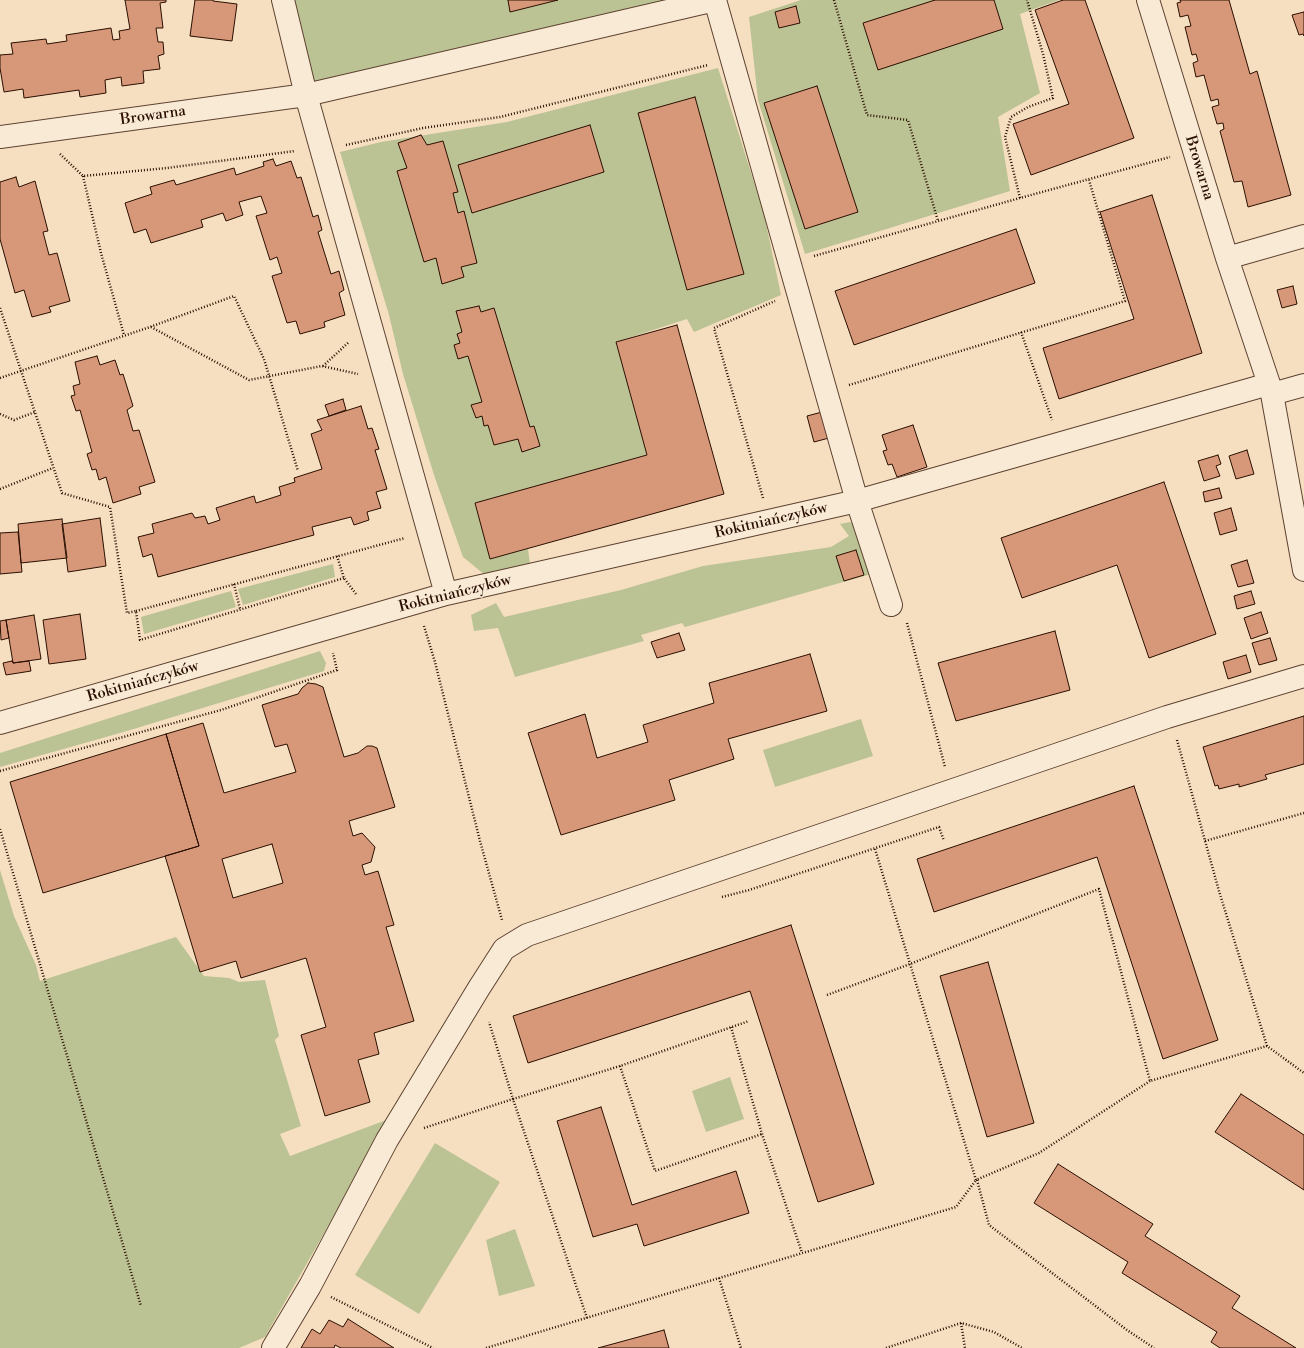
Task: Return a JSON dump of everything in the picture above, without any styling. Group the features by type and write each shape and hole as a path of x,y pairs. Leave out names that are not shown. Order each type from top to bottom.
{"street":[{"path":"283,0 321,150 446,594"},
{"path":"715,0 857,501 898,611"},
{"name":"Browarna","path":"0,137 306,95 715,0"},
{"name":"Browarna","path":"1148,0 1227,258 1270,389 1304,570"},
{"path":"1227,258 1304,236"},
{"name":"Rokitniańczyków","path":"0,723 446,594 857,501 1060,444 1270,389 1304,385"},
{"path":"273,1348 310,1286 387,1140 504,949 528,935 1170,716 1304,676"}],"path":[{"path":"834,0 867,115 908,120 938,222"},
{"path":"1020,198 1005,137 1011,117 1028,107 1053,98 1043,54 1027,0"},
{"path":"83,176 167,168 308,149 321,150 338,147 423,128 500,117 712,64"},
{"path":"55,150 83,176 124,336"},
{"path":"813,257 1170,157"},
{"path":"843,387 1124,300 1089,180"},
{"path":"0,378 150,327 234,296 264,359 298,471"},
{"path":"764,500 714,328 777,300"},
{"path":"0,308 62,494 110,507 127,613 412,536"},
{"path":"150,327 249,380 322,366 364,375"},
{"path":"1021,332 1060,444"},
{"path":"322,366 354,338"},
{"path":"0,414 14,420 35,412"},
{"path":"0,489 53,468"},
{"path":"136,611 140,640 344,578"},
{"path":"234,584 240,610"},
{"path":"898,611 946,773"},
{"path":"423,624 435,662 480,841 510,946"},
{"path":"0,771 221,710 337,670 332,650"},
{"path":"1170,716 1205,841 1267,1046 1304,1073"},
{"path":"1205,841 1304,813"},
{"path":"0,828 141,1306"},
{"path":"721,898 939,828 944,841"},
{"path":"875,849 990,1225 1127,1330 1154,1348"},
{"path":"827,995 910,964 1099,889 1150,1081"},
{"path":"479,988 513,1099 586,1318"},
{"path":"387,1140 620,1066 731,1026 749,1021"},
{"path":"731,1026 762,1134 802,1253"},
{"path":"486,1348 956,1207 976,1180 1039,1153 1150,1081 1267,1046"},
{"path":"620,1066 655,1171 762,1134"},
{"path":"719,1278 741,1348"},
{"path":"310,1286 433,1348"},
{"path":"886,1348 961,1323 994,1332 1022,1348"},
{"path":"961,1323 965,1348"}],"green space":[{"path":"283,0 715,0 306,95"},
{"path":"801,0 1059,0 1020,14 1040,93 998,117 1010,191 805,254 758,100 749,17"},
{"path":"718,68 764,214 781,295 694,332 687,319 616,342 647,455 475,503 490,559 528,549 530,564 485,575 463,557 434,475 403,374 389,315 340,152 381,142 507,122"},
{"path":"850,522 857,525 875,573 685,627 682,623 641,635 644,641 515,677 498,628 474,631 471,615 496,603 504,617 621,590 703,566 831,547 849,536 840,524"},
{"path":"333,564 335,577 243,605 238,589"},
{"path":"231,591 236,607 144,634 141,617"},
{"path":"320,651 326,663 324,671 127,731 0,767 0,753"},
{"path":"861,719 873,756 775,787 763,750"},
{"path":"0,870 14,916 36,965 40,981 176,937 204,976 229,978 239,982 265,980 279,1036 275,1040 301,1126 280,1134 290,1156 389,1119 265,1337 239,1348 0,1348"},
{"path":"730,1077 744,1119 706,1132 692,1091"},
{"path":"435,1143 500,1182 419,1314 355,1275"},
{"path":"515,1229 535,1286 499,1296 486,1240"}],"building":[{"path":"125,0 166,0 166,2 160,3 163,28 156,28 158,42 163,42 164,54 158,56 160,69 143,71 144,83 122,86 121,77 105,80 106,93 80,97 79,90 24,98 23,89 4,92 0,68 0,55 13,54 11,43 46,39 47,44 67,41 66,35 111,28 113,40 120,39 119,31 130,29"},
{"path":"195,0 213,0 237,4 232,41 190,36"},
{"path":"508,0 558,0 510,12"},
{"path":"935,0 994,0 1003,29 878,70 863,23"},
{"path":"1063,0 1085,0 1134,138 1031,175 1013,124 1069,104 1035,10"},
{"path":"1180,0 1229,0 1250,74 1257,71 1291,195 1248,207 1242,181 1234,182 1220,131 1224,129 1223,123 1217,124 1212,107 1219,105 1218,99 1211,101 1204,75 1196,77 1193,63 1198,61 1196,54 1192,55 1185,27 1191,26 1188,15 1180,17 1177,3 1181,2"},
{"path":"796,6 800,23 779,28 775,12"},
{"path":"1304,12 1304,36 1303,34 1299,35 1292,15"},
{"path":"817,86 858,212 805,229 764,103"},
{"path":"695,97 744,274 687,290 638,113"},
{"path":"590,125 604,172 472,213 458,165"},
{"path":"421,135 427,145 443,141 458,192 453,193 458,213 464,211 477,263 461,267 464,277 442,284 436,258 424,262 397,171 407,168 398,143"},
{"path":"273,159 276,166 291,161 297,178 301,177 313,217 318,215 322,230 318,232 331,274 339,271 344,290 339,293 345,315 324,322 325,327 300,334 296,321 287,323 272,276 282,273 277,257 270,260 256,216 267,213 261,196 239,202 243,215 226,221 223,213 201,220 203,227 151,243 146,229 134,233 125,203 152,194 150,187 174,180 176,185 234,168 236,175 264,166 263,162"},
{"path":"16,177 19,187 35,181 48,231 43,232 49,255 57,253 70,301 49,307 51,312 32,317 24,290 15,293 0,239 0,182"},
{"path":"1152,195 1202,353 1059,399 1043,348 1134,319 1100,212"},
{"path":"1016,229 1035,283 854,345 835,291"},
{"path":"1293,286 1297,304 1282,308 1277,290"},
{"path":"479,306 481,312 494,308 530,427 534,426 540,446 522,452 518,439 494,445 488,425 484,426 482,416 476,418 471,405 482,402 468,356 458,359 454,345 460,343 457,334 462,332 456,311"},
{"path":"677,325 724,494 490,559 475,503 647,455 616,342"},
{"path":"97,356 100,365 115,360 120,375 123,374 133,406 127,410 133,431 139,430 155,482 139,487 141,494 113,503 106,477 99,480 96,469 92,470 87,454 92,452 80,410 76,411 71,396 75,395 73,386 80,384 75,362"},
{"path":"343,399 346,410 329,416 325,405"},
{"path":"361,406 368,429 372,428 379,449 375,450 387,489 376,492 381,508 367,512 369,520 354,525 351,517 312,527 314,535 158,577 152,554 143,557 138,537 154,533 152,524 192,513 195,518 205,516 208,524 220,520 216,508 254,496 256,503 281,495 279,487 295,482 294,478 322,469 311,434 322,430 317,420"},
{"path":"822,412 829,438 814,442 807,416"},
{"path":"913,425 927,467 897,477 892,464 888,465 883,451 887,450 882,435"},
{"path":"1247,450 1254,474 1236,479 1229,456"},
{"path":"1218,455 1221,464 1216,466 1220,476 1204,481 1198,461"},
{"path":"1164,482 1216,634 1149,658 1117,565 1022,598 1001,538"},
{"path":"1219,488 1222,498 1205,502 1203,492"},
{"path":"1231,508 1237,530 1220,535 1214,513"},
{"path":"100,518 106,566 68,572 62,524"},
{"path":"62,519 67,558 21,563 18,524"},
{"path":"18,532 22,572 0,574 0,533"},
{"path":"856,550 864,575 844,581 836,556"},
{"path":"1247,560 1254,583 1238,587 1231,565"},
{"path":"1251,591 1255,604 1237,609 1234,596"},
{"path":"1261,612 1268,633 1251,639 1244,618"},
{"path":"80,614 86,659 49,664 43,620"},
{"path":"34,615 41,659 13,663 6,620"},
{"path":"6,620 9,638 1,640 0,621"},
{"path":"1055,631 1070,690 956,721 938,663"},
{"path":"679,633 685,650 657,658 651,642"},
{"path":"1270,638 1277,660 1259,665 1252,643"},
{"path":"810,654 827,711 728,739 734,759 669,780 675,800 561,835 528,733 585,714 597,758 648,742 643,725 714,703 709,683"},
{"path":"1246,655 1251,672 1228,679 1223,662"},
{"path":"12,661 13,663 29,661 31,671 6,675 3,663"},
{"path":"308,683 323,687 344,757 358,753 367,746 377,748 395,807 349,821 353,836 362,833 375,847 371,862 362,865 365,875 378,871 394,925 386,927 414,1021 374,1033 379,1054 358,1060 370,1102 325,1116 301,1035 326,1027 306,958 241,978 236,961 200,972 165,856 199,846 166,734 203,723 224,793 296,772 287,744 275,747 262,705 298,694","holes":["272,844 283,883 233,898 222,859"]},
{"path":"1304,716 1304,764 1265,775 1267,779 1239,787 1239,784 1219,789 1218,785 1215,786 1203,747"},
{"path":"166,734 199,846 43,893 10,782"},
{"path":"1134,786 1218,1040 1163,1059 1097,857 934,912 917,859"},
{"path":"791,925 874,1184 818,1202 750,991 528,1063 513,1016"},
{"path":"988,962 1034,1123 987,1137 940,976"},
{"path":"1241,1094 1304,1135 1304,1190 1215,1132"},
{"path":"601,1107 632,1205 736,1171 749,1213 644,1246 637,1224 593,1237 557,1121"},
{"path":"1058,1164 1153,1224 1145,1236 1240,1296 1232,1308 1296,1348 1220,1348 1211,1342 1217,1332 1122,1273 1128,1262 1034,1203"},
{"path":"348,1319 394,1348 341,1348 335,1345 334,1348 301,1348 312,1329 320,1334 329,1320 343,1327"},
{"path":"664,1330 669,1348 598,1348"}]}
